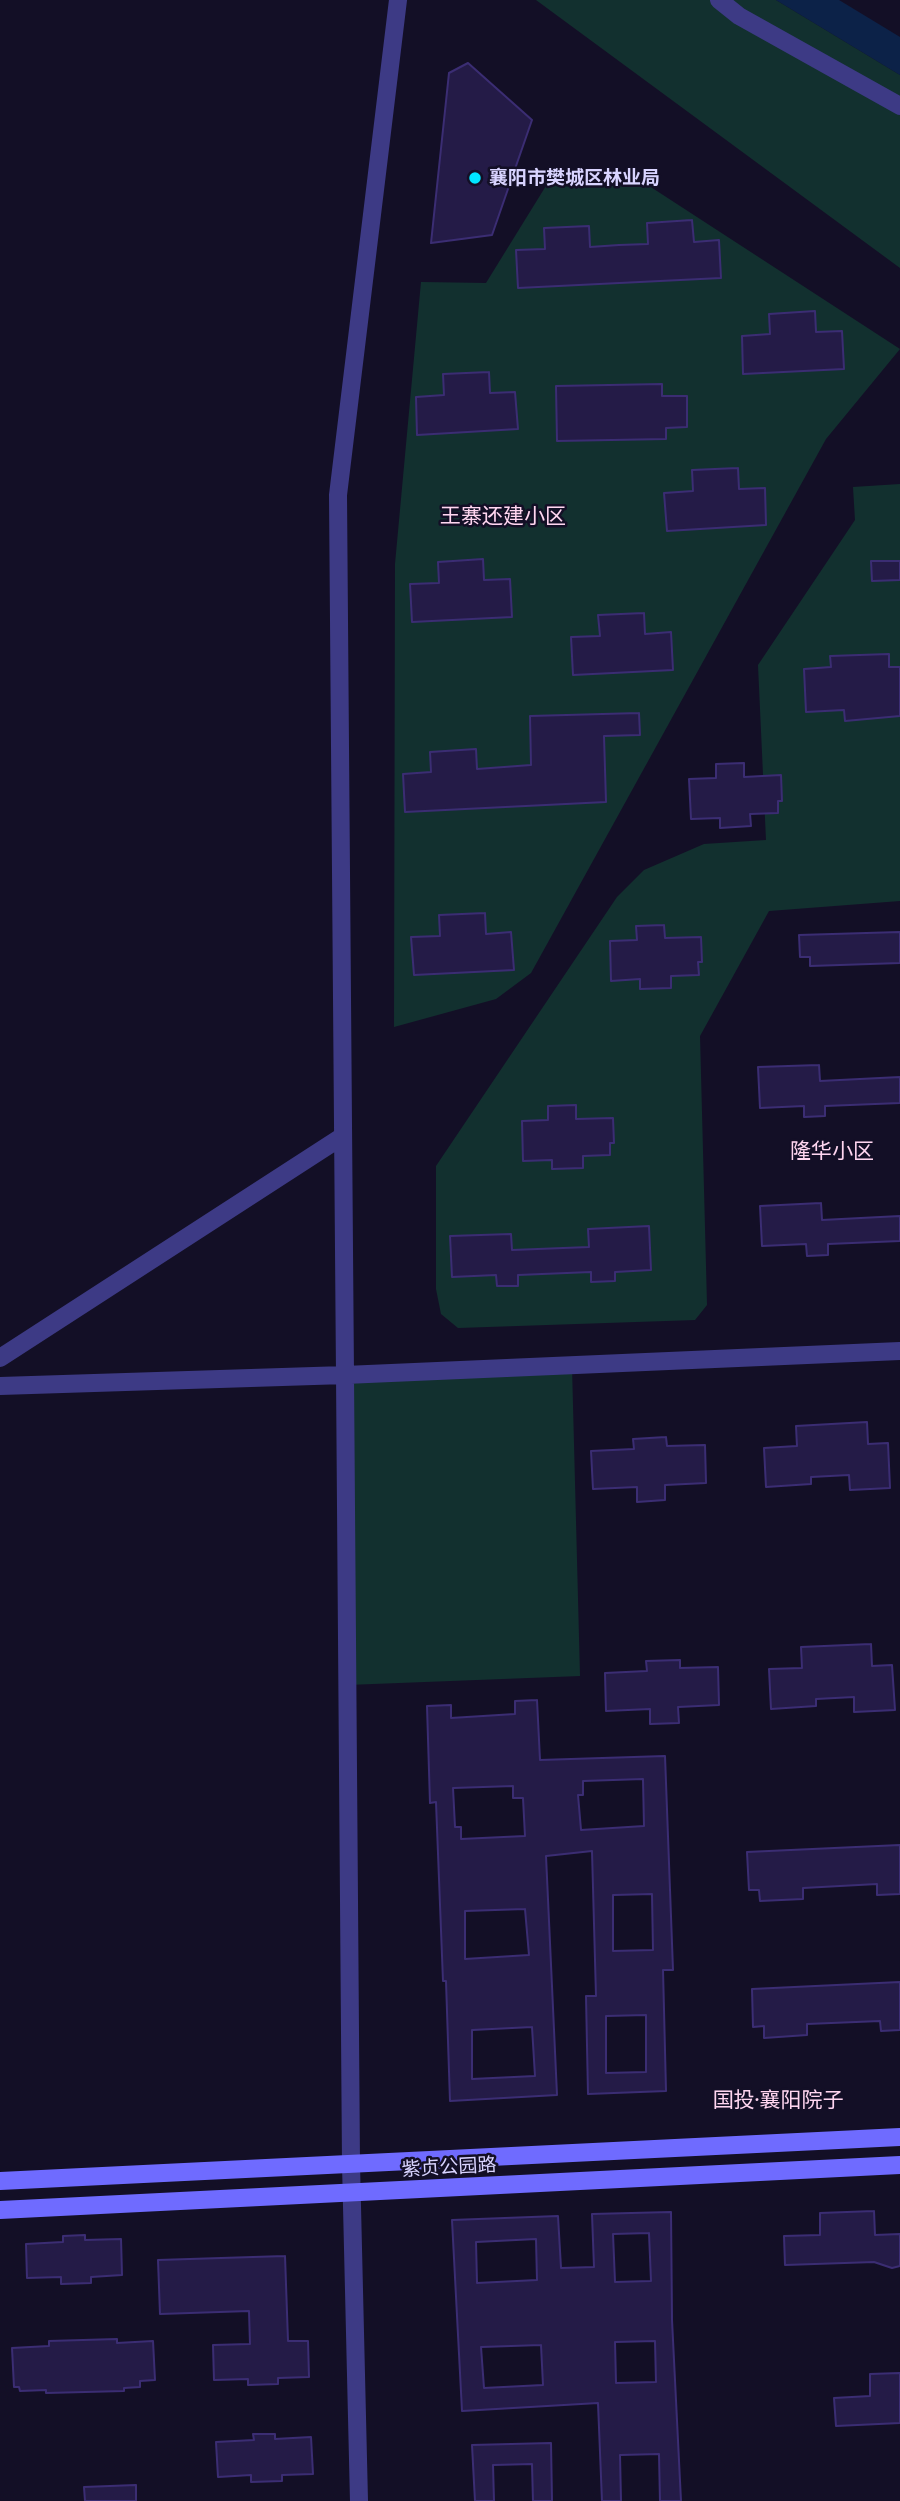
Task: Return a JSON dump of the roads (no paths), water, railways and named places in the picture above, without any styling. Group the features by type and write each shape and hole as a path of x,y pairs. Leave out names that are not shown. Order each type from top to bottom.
{"street":[{"path":"359,2501 351,2164 338,495 398,0"},
{"path":"719,0 739,16 900,106"},
{"path":"0,1358 343,1136"},
{"path":"0,1386 345,1375 900,1351"},
{"name":"紫贞公园路","path":"0,2181 900,2137"},
{"name":"紫贞公园路","path":"0,2210 900,2165"}],"water":[{"path":"776,0 839,0 900,37 900,75"}],"place":[{"name":"襄阳市樊城区林业局","path":"475,178"}],"district":[{"name":"王寨还建小区","path":"503,516"},
{"name":"隆华小区","path":"832,1151"},
{"name":"国投·襄阳院子","path":"778,2100"}]}
